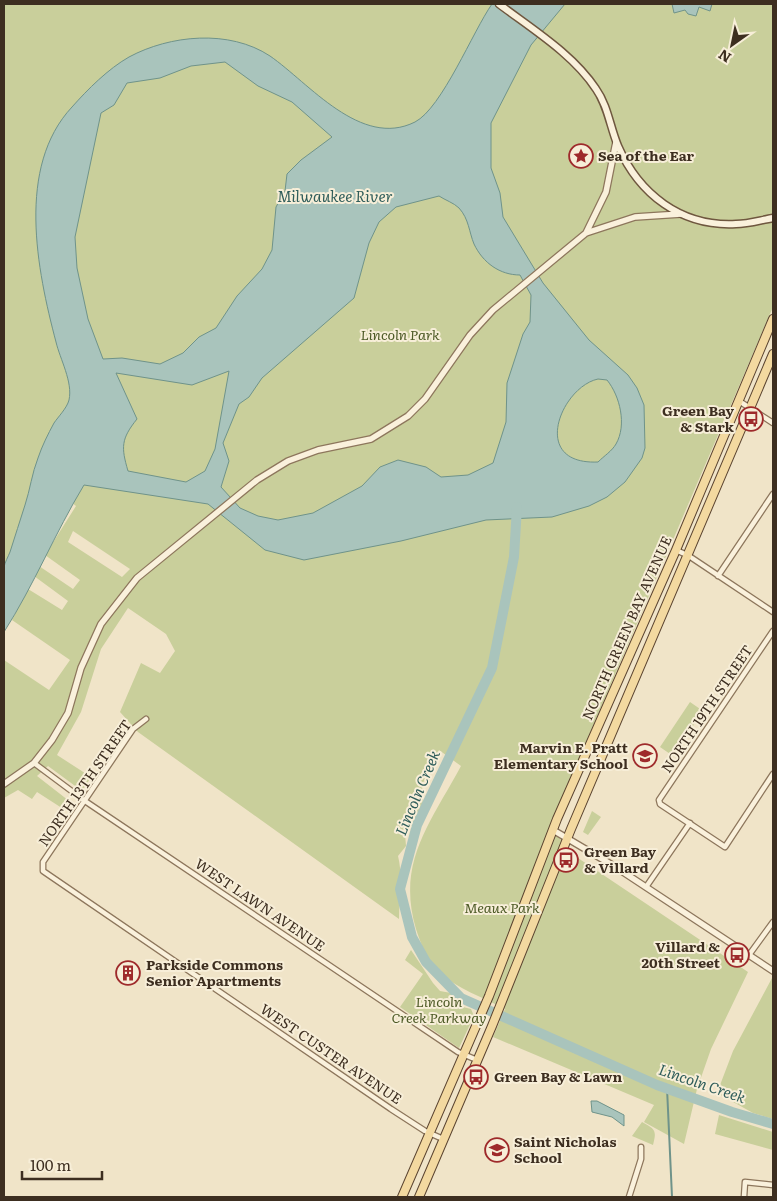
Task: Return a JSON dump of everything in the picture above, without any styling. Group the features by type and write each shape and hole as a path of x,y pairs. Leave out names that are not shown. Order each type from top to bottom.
{"main road":[{"path":"500,4 552,44 576,65 596,88 610,120 616,142 637,180 651,196 681,214 713,223 735,224 773,218"},
{"name":"NORTH GREEN BAY AVENUE","path":"402,1197 462,1054 489,996 553,830 676,550 773,320"},
{"name":"NORTH GREEN BAY AVENUE","path":"419,1197 503,1002 568,837 773,354"},
{"path":"478,1022 485,1042"}],"street":[{"path":"4,784 34,763 68,713 89,648 110,610 137,578 257,480 288,461 318,450 371,439 408,416 425,399 470,334 513,294 586,232 606,192 616,142"},
{"path":"586,232 635,217 681,214"},
{"path":"739,401 773,423"},
{"path":"718,576 773,494"},
{"path":"676,550 773,612"},
{"name":"NORTH 19TH STREET","path":"690,823 660,804 659,800 773,631"},
{"name":"NORTH 13TH STREET","path":"44,862 134,729 146,719"},
{"name":"WEST LAWN AVENUE","path":"34,763 84,801 462,1054 477,1060"},
{"path":"646,887 690,823 725,847 773,774"},
{"path":"553,830 568,837 646,887 773,972"},
{"name":"WEST CUSTER AVENUE","path":"44,862 42,868 45,874 430,1134 444,1139"},
{"path":"749,955 773,922"},
{"path":"629,1197 641,1160 641,1147"},
{"path":"744,1197 746,1182 773,1185"}],"green space":[{"name":"Lincoln Park","path":"4,4 773,4 773,307 550,826 572,854 748,972 711,1049 697,1089 684,1144 644,1122 654,1105 493,1037 505,1009 446,978 428,958 416,929 411,905 410,883 420,843 461,766 439,750 422,785 423,804 412,826 405,834 406,846 398,856 401,879 399,919 138,732 120,712 141,663 160,673 175,651 166,634 128,608 101,649 81,712 57,755 91,777 82,791 48,766 37,776 73,804 68,812 37,792 32,799 18,790 4,798 4,660 49,690 70,660 12,620 28,589 62,610 68,601 34,576 39,566 73,589 80,580 45,555 76,506 71,502 4,607","holes":["73,531 130,569 122,577 68,542"]},
{"path":"690,702 703,711 673,756 660,747"},
{"path":"592,811 601,817 588,835 583,832"},
{"name":"Lincoln Creek Parkway","path":"411,950 440,991 451,993 459,1006 471,1009 474,1016 459,1048 400,1007 423,974 405,960"},
{"path":"772,978 773,1119 753,1113 717,1093 733,1051"},
{"path":"719,1115 773,1132 773,1150 715,1134"},
{"path":"642,1122 654,1130 653,1145 632,1136"}],"water":[{"name":"Milwaukee River","path":"492,4 565,4 531,45 491,123 491,168 500,193 503,217 543,283 589,340 628,375 637,388 644,405 645,448 642,458 625,482 607,497 589,506 552,517 486,520 401,541 304,560 265,550 208,504 84,485 4,632 2,590 4,565 10,552 34,470 45,440 68,403 70,393 68,378 49,314 38,252 36,220 37,189 43,159 54,131 72,107 113,67 129,57 163,44 181,40 218,39 254,47 270,56 319,96 356,120 375,127 395,128 415,122 436,101","holes":["225,62 258,86 292,102 332,137 301,160 287,174 285,191 276,207 272,250 262,269 237,296 216,328 199,337 183,353 160,364 122,358 103,359 88,319 77,268 75,237 101,113 114,105 127,83 160,78 191,66","439,196 455,205 465,217 474,244 482,257 499,270 520,275 531,295 530,322 523,334 507,383 506,422 493,463 468,475 441,477 426,467 398,460 380,467 362,486 313,513 278,520 258,516 240,508 221,487 229,461 223,443 239,404 249,397 262,378 354,298 369,243 379,222 396,207","229,371 215,449 205,471 186,482 128,471 124,456 124,443 128,432 137,419 116,373 192,385","598,379 607,380 615,394 620,411 621,428 616,444 598,462 577,460 564,451 558,439 558,425 564,410 573,396 585,385"]},
{"path":"672,4 712,4 710,11 699,7 696,16 688,14 685,10 674,13"},
{"path":"591,1101 597,1101 624,1115 624,1126 612,1117 592,1112"}],"waterway":[{"name":"Lincoln Creek","path":"517,507 514,557 492,668 417,825 400,889 412,937 426,962 461,998 657,1085 732,1112 773,1124"},
{"path":"667,1088 672,1197"}],"place":[{"name":"Sea of the Ear","path":"581,156"},
{"name":"Green Bay & Stark","path":"751,419"},
{"name":"Marvin E. Pratt Elementary School","path":"645,756"},
{"name":"Green Bay & Villard","path":"566,860"},
{"name":"Villard & 20th Street","path":"737,955"},
{"name":"Parkside Commons Senior Apartments","path":"128,973"},
{"name":"Green Bay & Lawn","path":"476,1077"},
{"name":"Saint Nicholas School","path":"497,1150"}],"park label":[{"name":"Meaux Park","path":"502,908"}]}
